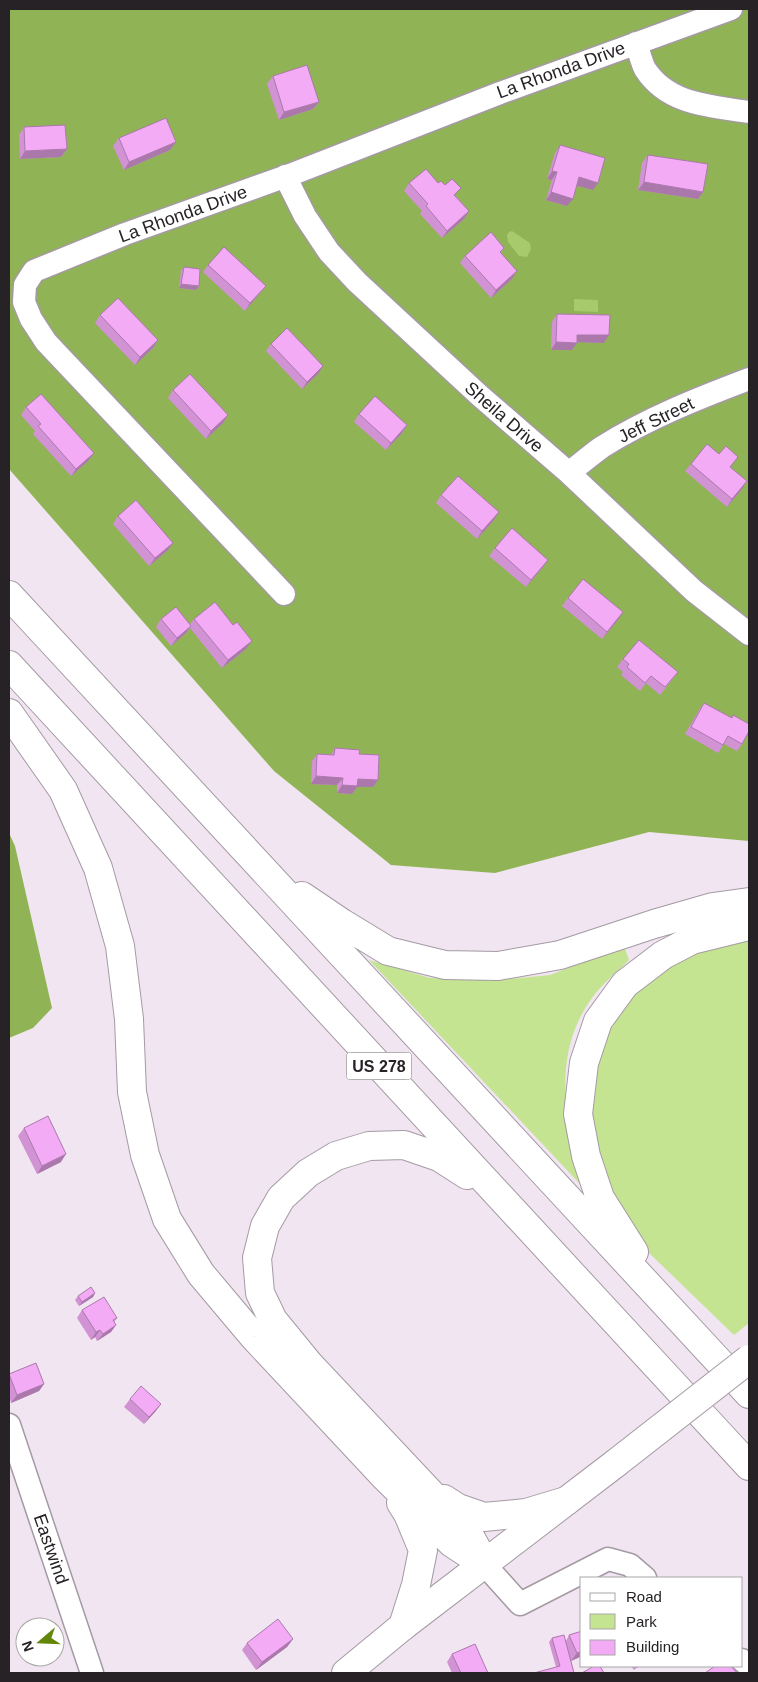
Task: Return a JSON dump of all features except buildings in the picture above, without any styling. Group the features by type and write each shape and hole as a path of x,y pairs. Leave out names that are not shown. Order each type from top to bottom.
{"main road":[{"name":"US 278","path":"9,595 749,1394"},
{"name":"US 278","path":"9,665 749,1466"},
{"path":"9,713 63,790 98,868 120,946 129,1019 132,1092 145,1155 167,1220 201,1274 254,1337 384,1476 452,1543 484,1564"},
{"path":"263,870 342,923 388,951 445,965 498,966 560,955 713,907 749,902"},
{"path":"668,1307 600,1198 594,1181 586,1156 578,1114 584,1062 598,1022 625,984 663,955 692,940 749,926"},
{"path":"484,1564 468,1533 309,1364 273,1320 260,1293 257,1258 265,1226 281,1198 308,1174 336,1156 369,1146 404,1145 439,1157 501,1199"},
{"path":"346,1673 403,1626 749,1359"},
{"path":"384,1476 408,1514 423,1550 416,1585 403,1626"},
{"path":"423,1485 458,1508 484,1517 526,1513 566,1501"}],"street":[{"name":"La Rhonda Drive","path":"284,594 51,349 31,319 24,302 25,285 34,272 125,234 285,176 500,93 731,9"},
{"path":"636,43 645,68 663,89 680,99 749,112"},
{"name":"Sheila Drive","path":"285,176 305,216 329,252 357,282 471,388 569,473 694,591 749,634"},
{"name":"Jeff Street","path":"569,473 601,448 634,428 688,402 749,379"},
{"name":"Eastwind","path":"9,1425 92,1673"},
{"path":"484,1564 520,1604 608,1559 630,1565 644,1577"}],"green space":[{"path":"749,939 749,1323 734,1335 648,1252 603,1178 586,1113 597,1045 619,1007 659,967 716,942"},
{"path":"624,946 629,960 592,998 579,1020 566,1065 565,1089 567,1112 580,1184 369,960 430,978 500,980 550,975"}],"shaded area":[{"path":"9,9 749,9 749,841 649,832 495,873 391,865 274,771 9,469"},
{"path":"512,231 530,243 531,249 527,257 519,256 508,242 507,235"},
{"path":"574,299 598,300 598,312 574,311"},
{"path":"9,833 15,846 52,1008 33,1028 9,1038"}]}
